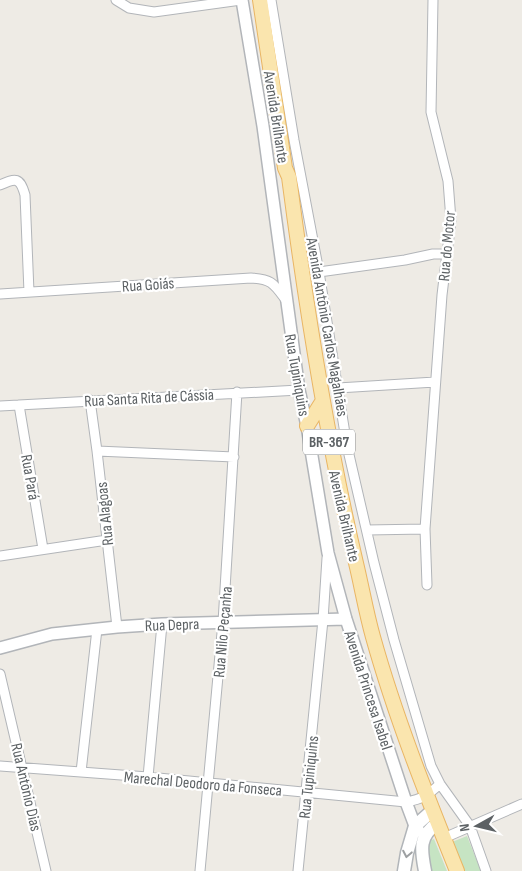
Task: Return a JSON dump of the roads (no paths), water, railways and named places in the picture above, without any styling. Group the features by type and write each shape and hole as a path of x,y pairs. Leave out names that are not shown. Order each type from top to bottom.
{"main road":[{"name":"Avenida Brilhante","path":"260,0 285,168 289,177 302,282 322,402 346,524 373,638 427,796 457,871"},
{"path":"307,426 322,402"},
{"path":"404,871 415,826 436,817"},
{"path":"425,871 422,845 424,837 436,817"}],"street":[{"path":"116,0 129,8 154,12 241,0"},
{"name":"Rua Tupiniquins","path":"241,0 263,126 299,390 307,426 328,553 298,871"},
{"name":"Avenida Antônio Carlos Magalhães","path":"271,0 294,140 319,272 347,446 374,563 431,766 440,784 470,826 486,871"},
{"name":"Rua do Motor","path":"426,585 425,529 446,254 451,220 450,196 441,148 431,112 433,0"},
{"path":"285,168 295,148 294,140"},
{"path":"0,185 17,180 20,182 25,195 30,292"},
{"path":"319,272 405,260 433,254 446,254"},
{"name":"Rua Goiás","path":"0,294 251,278 265,279 274,284 286,300"},
{"path":"338,388 436,382"},
{"name":"Rua Santa Rita de Cássia","path":"0,406 299,390"},
{"name":"Rua Nilo Peçanha","path":"200,871 223,622 237,392"},
{"name":"Rua Alagoas","path":"90,400 117,627"},
{"name":"Rua Pará","path":"19,405 43,549"},
{"path":"97,451 234,457"},
{"path":"367,530 425,529"},
{"path":"0,556 107,540"},
{"name":"Avenida Princesa Isabel","path":"328,553 346,619 406,802 415,826 424,837"},
{"name":"Rua Depra","path":"0,648 52,634 117,627 346,619"},
{"path":"148,777 162,624"},
{"path":"82,772 97,629"},
{"name":"Rua Antônio Dias","path":"0,674 46,871"},
{"name":"Marechal Deodoro da Fonseca","path":"0,766 148,777 406,802"},
{"path":"406,802 419,800 427,796 440,784"},
{"path":"444,838 522,804"}]}
